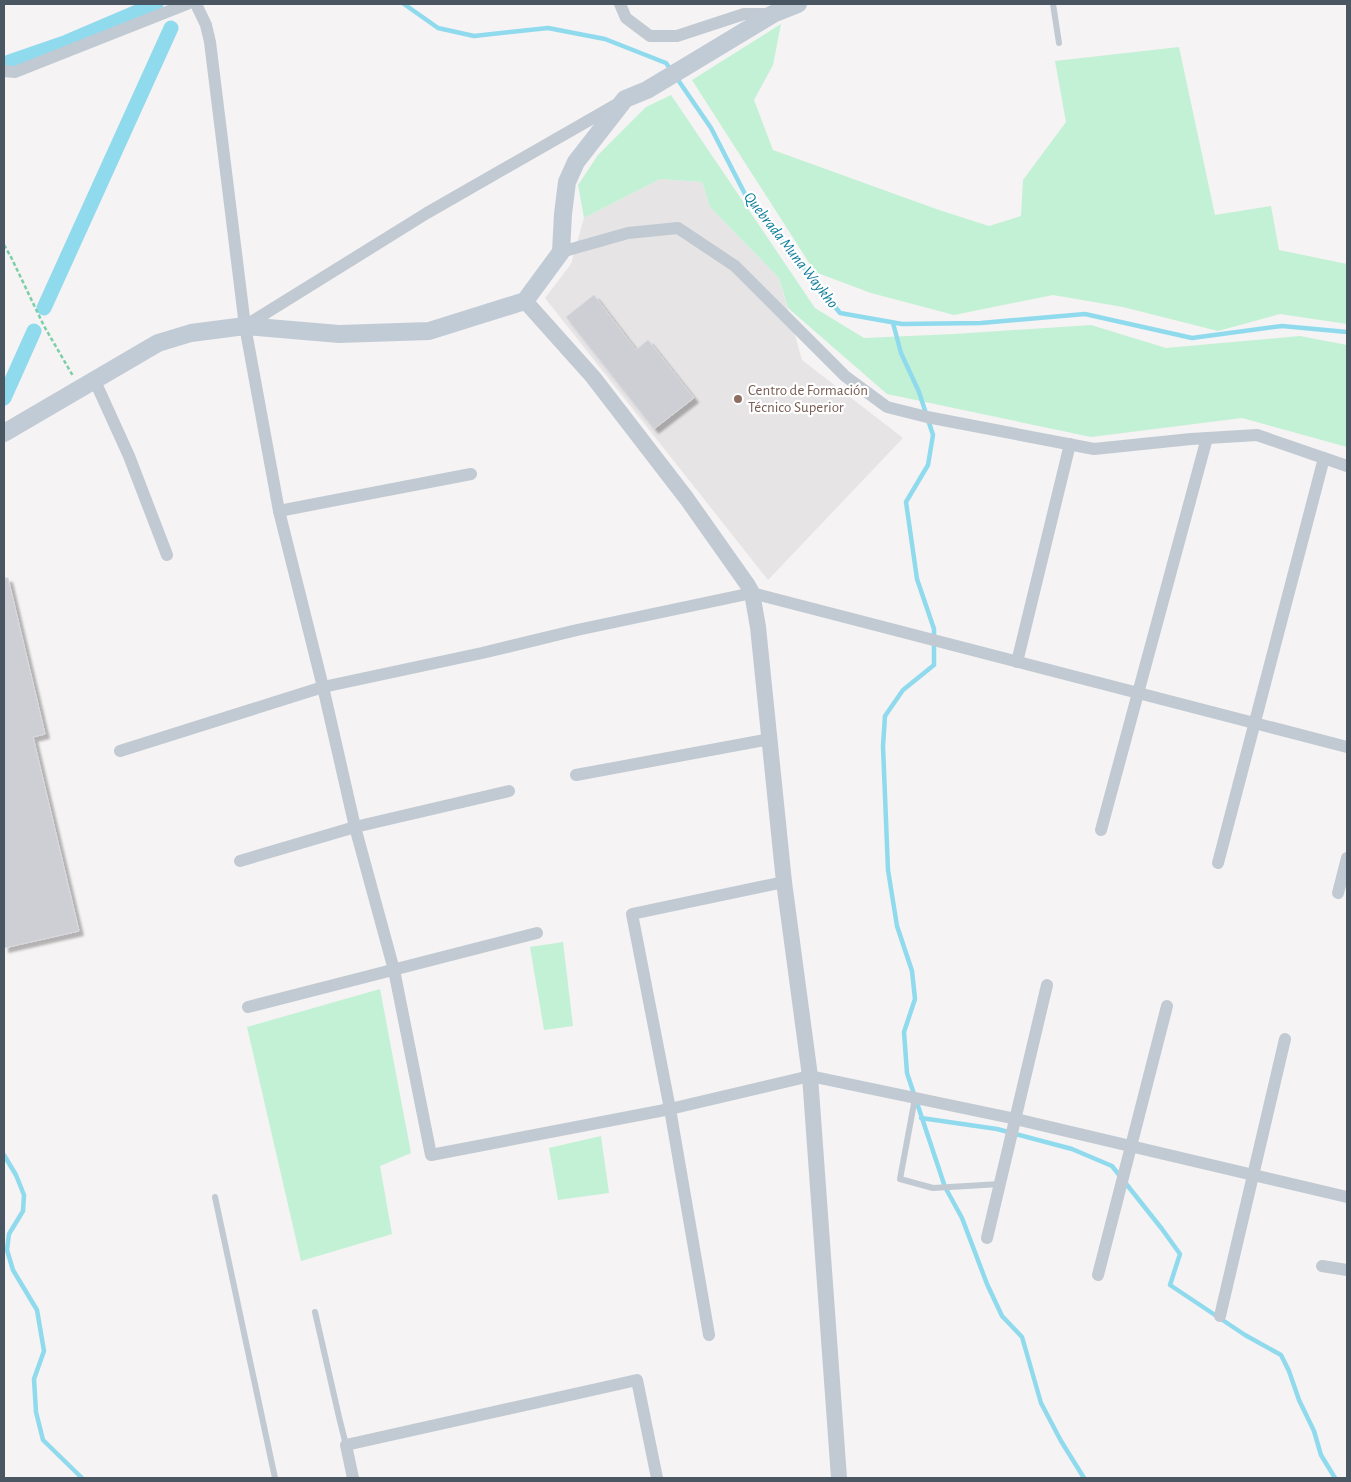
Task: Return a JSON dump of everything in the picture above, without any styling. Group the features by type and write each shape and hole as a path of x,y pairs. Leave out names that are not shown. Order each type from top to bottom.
{"main road":[{"path":"4,433 166,340 191,333 245,326 339,334 429,331 525,301 561,252 562,214 568,182 576,162 625,99 648,90 773,14 798,4"}],"street":[{"path":"4,71 15,72 187,4"},
{"path":"196,4 206,25 210,42 245,326 279,511 323,688 354,827 394,970 431,1155 670,1109 810,1076 1016,1119 1347,1197"},
{"path":"620,4 626,18 650,36 677,36 744,14 773,14"},
{"path":"245,326 427,213 625,99"},
{"path":"561,252 628,233 678,228 735,266 846,376 887,407 927,417 1094,449 1256,435 1347,466"},
{"path":"525,301 593,377 687,499 752,593 758,627 784,882 810,1076 839,1478"},
{"path":"87,384 129,456 167,555"},
{"path":"1101,830 1208,438"},
{"path":"1017,662 1070,444"},
{"path":"1218,863 1324,458"},
{"path":"279,511 472,474"},
{"path":"120,751 323,688 577,630 752,593 1347,747"},
{"path":"576,775 770,739"},
{"path":"240,861 354,827 509,791"},
{"path":"1338,892 1347,858"},
{"path":"709,1335 670,1109 632,914 784,882"},
{"path":"248,1007 537,934"},
{"path":"987,1238 1047,985"},
{"path":"1098,1275 1167,1006"},
{"path":"1220,1316 1285,1039"},
{"path":"1322,1266 1347,1270"},
{"path":"353,1478 346,1445 636,1380 657,1478"}],"lane":[{"path":"1053,4 1059,43"},
{"path":"915,1098 900,1179 932,1188 1000,1184"},
{"path":"215,1196 275,1478"},
{"path":"315,1312 346,1445"}],"path":[{"path":"4,245 12,257 44,326 87,384"}],"shaded area":[{"name":"Centro de Formación Técnico Superior","path":"660,179 702,182 710,207 779,278 802,360 903,438 768,580 545,298 571,264 584,218"}],"green space":[{"path":"781,24 773,65 754,100 773,150 939,210 989,226 1021,216 1023,180 1066,122 1055,61 1179,47 1215,215 1271,206 1279,250 1347,264 1347,324 1280,314 1218,331 1123,307 1053,295 954,315 871,293 815,272 692,80"},
{"path":"671,95 815,308 864,338 1091,325 1166,348 1300,336 1347,345 1347,447 1242,418 1091,437 887,394 788,308 779,278 710,207 702,182 660,179 584,218 578,185 598,155 646,107"},
{"path":"563,942 573,1026 544,1030 530,947"},
{"path":"380,989 411,1153 380,1166 392,1234 301,1261 247,1027"},
{"path":"601,1136 609,1193 558,1200 549,1148"}],"building":[{"path":"594,295 636,350 648,340 694,398 654,429 566,317"},
{"path":"4,578 8,578 45,734 33,737 79,931 4,948"}],"waterway":[{"path":"9,62 67,42 156,4"},
{"name":"Quebrada Muna Waykho","path":"404,4 438,28 474,36 548,28 605,39 666,63 671,70"},
{"path":"44,308 171,28"},
{"name":"Quebrada Muna Waykho","path":"676,77 711,128 745,194 840,313 902,324 981,323 1085,314 1192,338 1282,326 1347,332"},
{"path":"893,323 901,353 919,392 933,435 928,465 906,502 917,579 934,629 934,665 903,690 885,716 883,746 888,870 897,926 912,971 915,999 904,1032 907,1073 945,1187 962,1218 987,1284 1002,1316 1022,1337 1041,1403 1061,1441 1084,1478"},
{"path":"4,398 34,331"},
{"path":"921,1118 997,1129 1072,1149 1112,1166 1180,1254 1170,1285 1245,1335 1281,1355 1314,1431 1321,1455 1335,1478"},
{"path":"4,1155 16,1175 24,1195 23,1211 9,1234 7,1250 13,1270 37,1310 44,1351 34,1379 36,1412 43,1440 82,1478"}],"place":[{"name":"Centro de Formación Técnico Superior","path":"738,399"}]}
